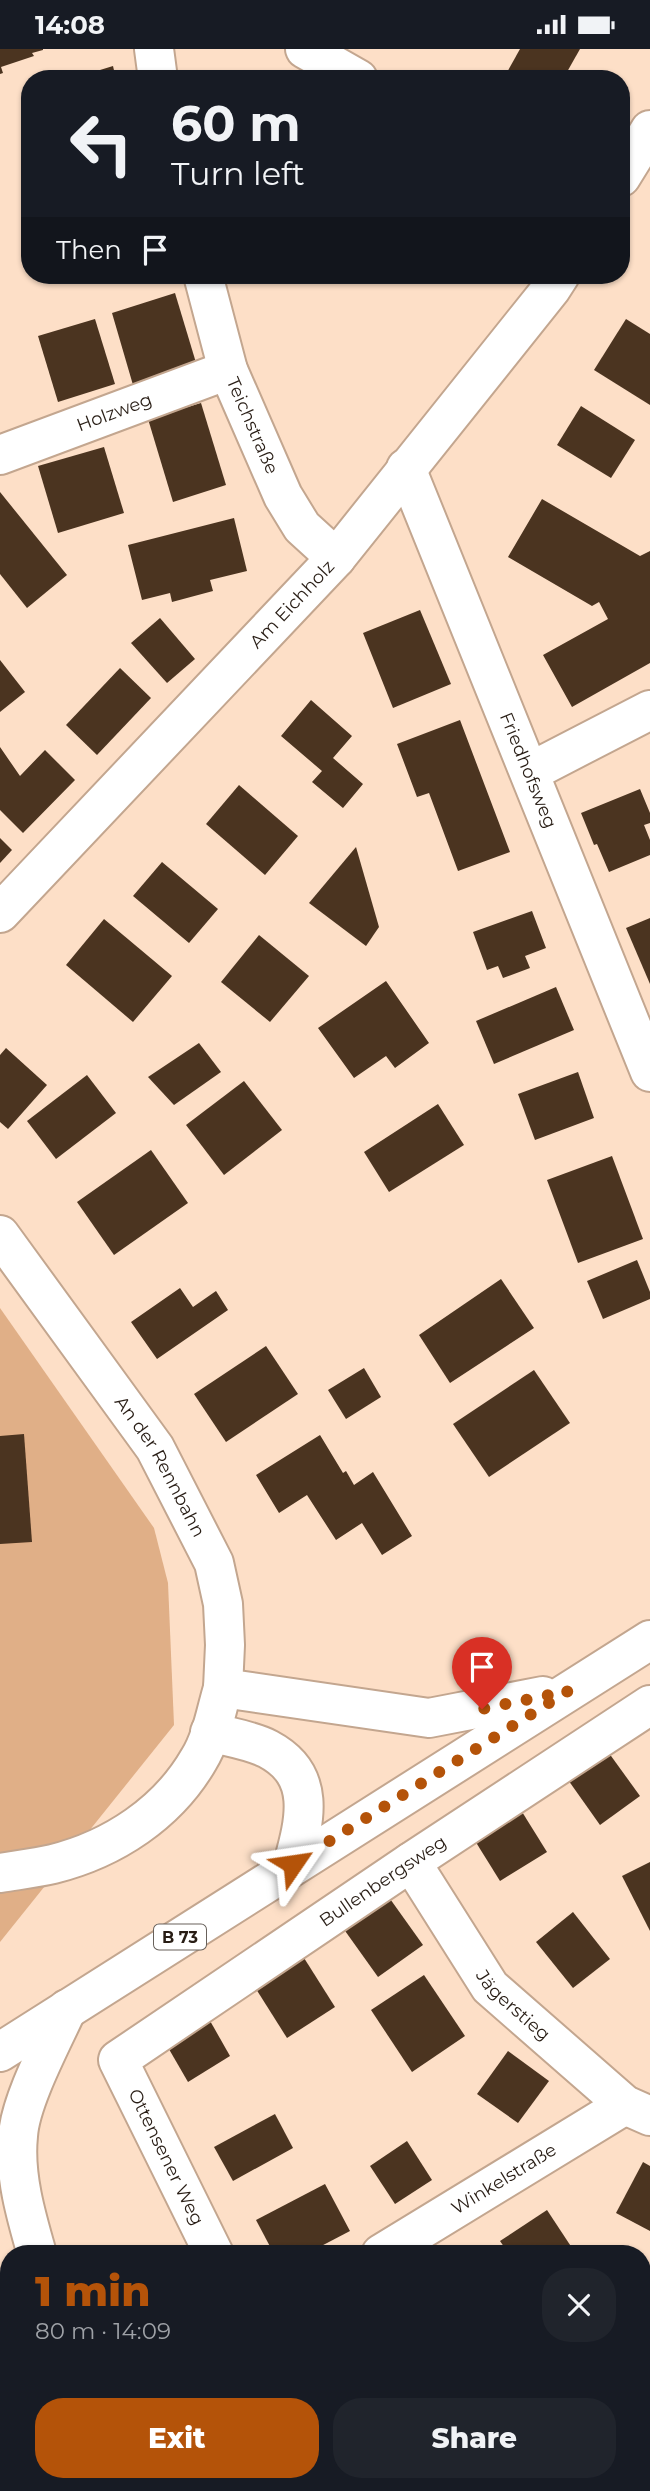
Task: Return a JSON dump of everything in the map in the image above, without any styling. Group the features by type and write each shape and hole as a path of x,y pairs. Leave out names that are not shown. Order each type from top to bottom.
{"street":[{"path":"154,49 157,70"},
{"path":"305,49 342,70"},
{"path":"630,162 650,129"},
{"name":"Teichstraße","path":"205,284 228,370 283,496 302,527 336,558"},
{"name":"Am Eichholz","path":"0,912 336,558 554,284"},
{"name":"Holzweg","path":"0,455 228,370"},
{"name":"Friedhofsweg","path":"406,468 650,1072"},
{"path":"530,772 650,710"},
{"name":"An der Rennbahn","path":"0,1235 155,1448 214,1563 223,1604 225,1645 223,1688 200,1759 175,1792 152,1816 118,1839 54,1864 0,1873"},
{"name":"B 73","path":"0,2052 650,1640"},
{"path":"223,1688 429,1718 568,1691"},
{"name":"Bullenbergsweg","path":"118,2060 650,1705"},
{"path":"210,1732 268,1749 293,1768 301,1784 305,1809 303,1829 293,1864"},
{"name":"Jägerstieg","path":"411,1862 490,1987 637,2110"},
{"path":"34,2245 25,2211 19,2171 18,2134 27,2099 67,2008"},
{"name":"Ottensener Weg","path":"118,2060 210,2245"},
{"name":"Winkelstraße","path":"397,2245 637,2110"},
{"path":"0,2231 23,2245"}],"shaded area":[{"path":"0,1308 154,1528 168,1583 174,1725 0,1942"}],"building":[{"path":"0,49 43,50 32,53 34,56 1,67 3,73 0,74"},
{"path":"520,49 580,49 568,70 508,70"},
{"path":"175,293 197,366 133,385 112,313"},
{"path":"95,319 115,384 58,402 38,336"},
{"path":"626,319 650,334 650,405 594,370"},
{"path":"201,403 226,485 173,502 148,419"},
{"path":"581,406 635,440 611,478 557,445"},
{"path":"104,447 124,513 58,533 38,466"},
{"path":"0,492 67,575 27,608 0,574"},
{"path":"542,499 640,556 650,551 650,663 572,707 543,655 608,619 599,602 592,606 508,557"},
{"path":"234,518 247,571 210,580 213,591 172,602 170,593 142,600 128,545"},
{"path":"420,610 451,684 393,708 363,633"},
{"path":"160,618 195,659 167,683 131,643"},
{"path":"0,660 25,692 0,712"},
{"path":"120,668 151,698 97,755 66,725"},
{"path":"311,700 352,736 333,758 363,784 343,808 312,782 322,771 281,736"},
{"path":"460,720 510,852 458,871 429,793 417,797 397,744"},
{"path":"0,747 20,776 45,750 75,780 23,833 0,810"},
{"path":"239,785 298,836 265,875 206,824"},
{"path":"640,789 650,813 650,823 644,825 650,840 650,855 609,872 581,813"},
{"path":"0,838 12,850 0,863"},
{"path":"356,847 379,927 366,946 309,903"},
{"path":"162,862 218,909 189,943 133,896"},
{"path":"532,911 546,948 525,956 530,968 503,978 498,966 487,970 473,932"},
{"path":"650,918 650,984 626,928"},
{"path":"104,919 172,976 133,1022 66,965"},
{"path":"259,935 309,976 270,1022 221,982"},
{"path":"386,981 429,1043 395,1068 386,1056 354,1078 318,1028"},
{"path":"556,987 574,1030 494,1064 476,1021"},
{"path":"199,1043 221,1072 174,1105 148,1077"},
{"path":"6,1048 47,1085 8,1129 0,1122 0,1055"},
{"path":"578,1072 594,1118 535,1140 518,1094"},
{"path":"87,1075 116,1113 56,1159 27,1121"},
{"path":"244,1081 282,1130 224,1175 186,1125"},
{"path":"438,1104 464,1145 389,1192 364,1152"},
{"path":"151,1150 188,1203 114,1255 77,1202"},
{"path":"612,1156 643,1239 578,1263 547,1180"},
{"path":"637,1260 650,1292 650,1299 603,1319 587,1281"},
{"path":"501,1279 534,1328 450,1383 419,1335"},
{"path":"180,1288 193,1307 216,1291 228,1310 157,1359 131,1322"},
{"path":"266,1346 298,1394 226,1442 194,1394"},
{"path":"364,1368 381,1397 346,1419 328,1390"},
{"path":"534,1370 570,1423 489,1477 453,1424"},
{"path":"24,1434 32,1542 0,1544 0,1436"},
{"path":"320,1435 343,1473 346,1471 354,1485 373,1472 412,1536 382,1555 362,1523 336,1540 307,1495 279,1513 256,1475"},
{"path":"606,1749 640,1796 600,1825 566,1777"},
{"path":"519,1807 547,1852 500,1881 472,1836"},
{"path":"650,1862 650,1931 622,1876"},
{"path":"388,1896 423,1945 378,1977 343,1928"},
{"path":"573,1912 610,1959 573,1988 536,1942"},
{"path":"299,1950 335,2007 287,2038 251,1981"},
{"path":"424,1975 465,2036 412,2072 371,2010"},
{"path":"209,2019 230,2056 188,2082 166,2044"},
{"path":"508,2051 549,2081 518,2123 477,2094"},
{"path":"275,2114 293,2148 233,2181 214,2147"},
{"path":"407,2141 432,2180 395,2204 370,2166"},
{"path":"643,2162 650,2166 650,2231 616,2213"},
{"path":"325,2184 350,2231 323,2245 269,2245 256,2220"},
{"path":"547,2210 570,2245 503,2245 500,2241"}],"route":[{"path":"293,1864 568,1691 482,1709"}]}
